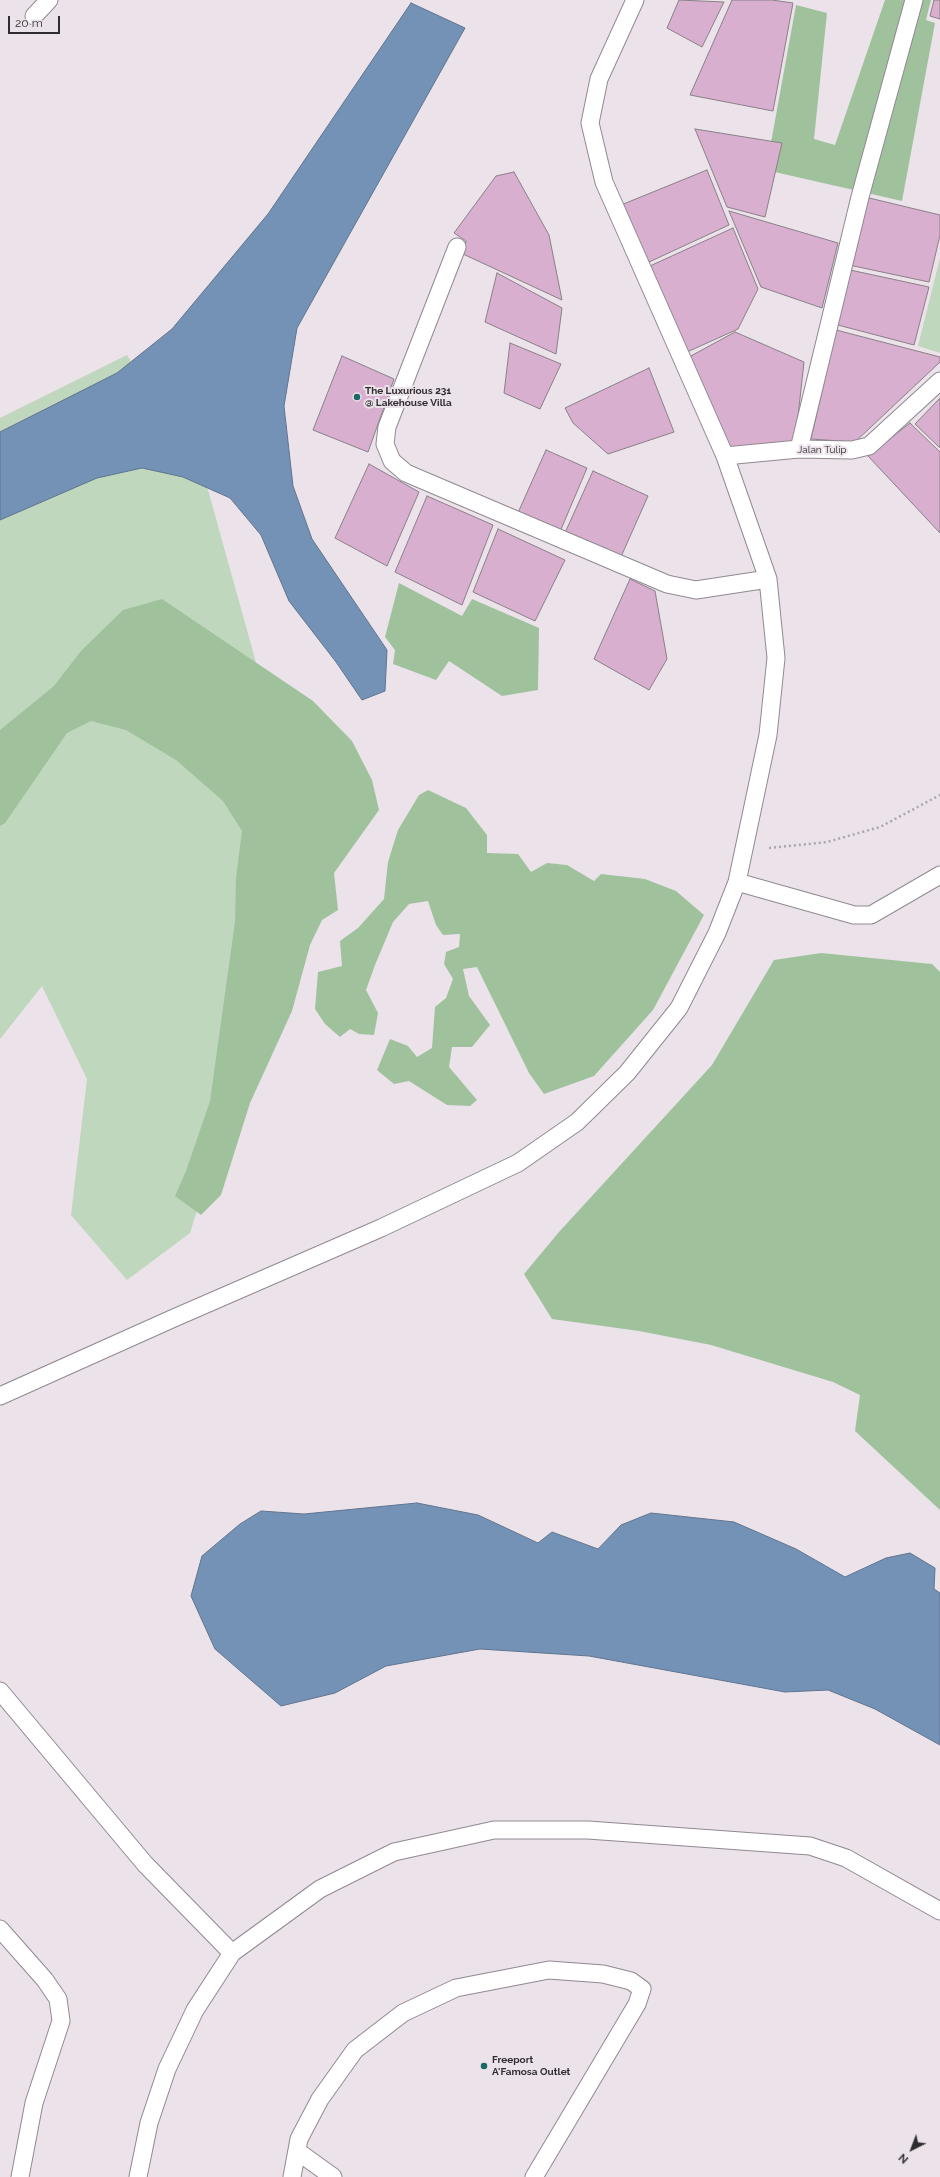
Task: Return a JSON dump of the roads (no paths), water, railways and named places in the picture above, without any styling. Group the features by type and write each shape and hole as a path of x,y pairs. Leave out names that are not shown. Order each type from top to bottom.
{"street":[{"path":"34,16 49,0"},
{"path":"0,1396 166,1321 381,1228 518,1163 577,1122 627,1073 679,1008 717,933 736,882 768,735 776,658 768,580 725,456 604,182 590,122 599,79 635,0"},
{"path":"799,449 860,197 914,0"},
{"path":"457,247 387,427 385,444 392,460 406,473 667,584 696,590 768,580"},
{"name":"Jalan Tulip","path":"725,456 799,449 852,450 869,446 940,381"},
{"path":"736,882 854,915 871,915 940,875"},
{"path":"0,1691 145,1864 232,1953"},
{"path":"138,2177 149,2123 167,2069 195,2010 232,1953 320,1889 394,1852 494,1830 588,1830 810,1846 846,1858 940,1911"},
{"path":"0,1929 45,1980 58,1999 61,2021 34,2103 20,2177"},
{"path":"292,2177 299,2139 320,2099 355,2050 403,2013 456,1988 549,1970 603,1974 631,1981 642,1989 637,2004 534,2177"},
{"path":"297,2151 333,2177"}],"water":[{"path":"411,3 465,28 297,328 284,406 293,486 312,539 387,650 385,691 362,700 336,662 289,601 261,535 230,498 183,477 142,468 97,478 0,520 0,432 117,373 172,329 268,214"},
{"path":"417,1503 478,1515 538,1543 552,1532 598,1549 621,1525 651,1513 734,1522 796,1549 845,1577 886,1558 910,1553 935,1568 934,1589 940,1593 940,1745 875,1709 828,1690 785,1692 589,1656 480,1649 386,1666 335,1693 281,1706 215,1649 191,1596 202,1556 240,1524 261,1511 304,1514"}],"place":[{"name":"The Luxurious 231 @ Lakehouse Villa","path":"357,397"},
{"name":"Freeport A'Famosa Outlet","path":"484,2066"}]}
